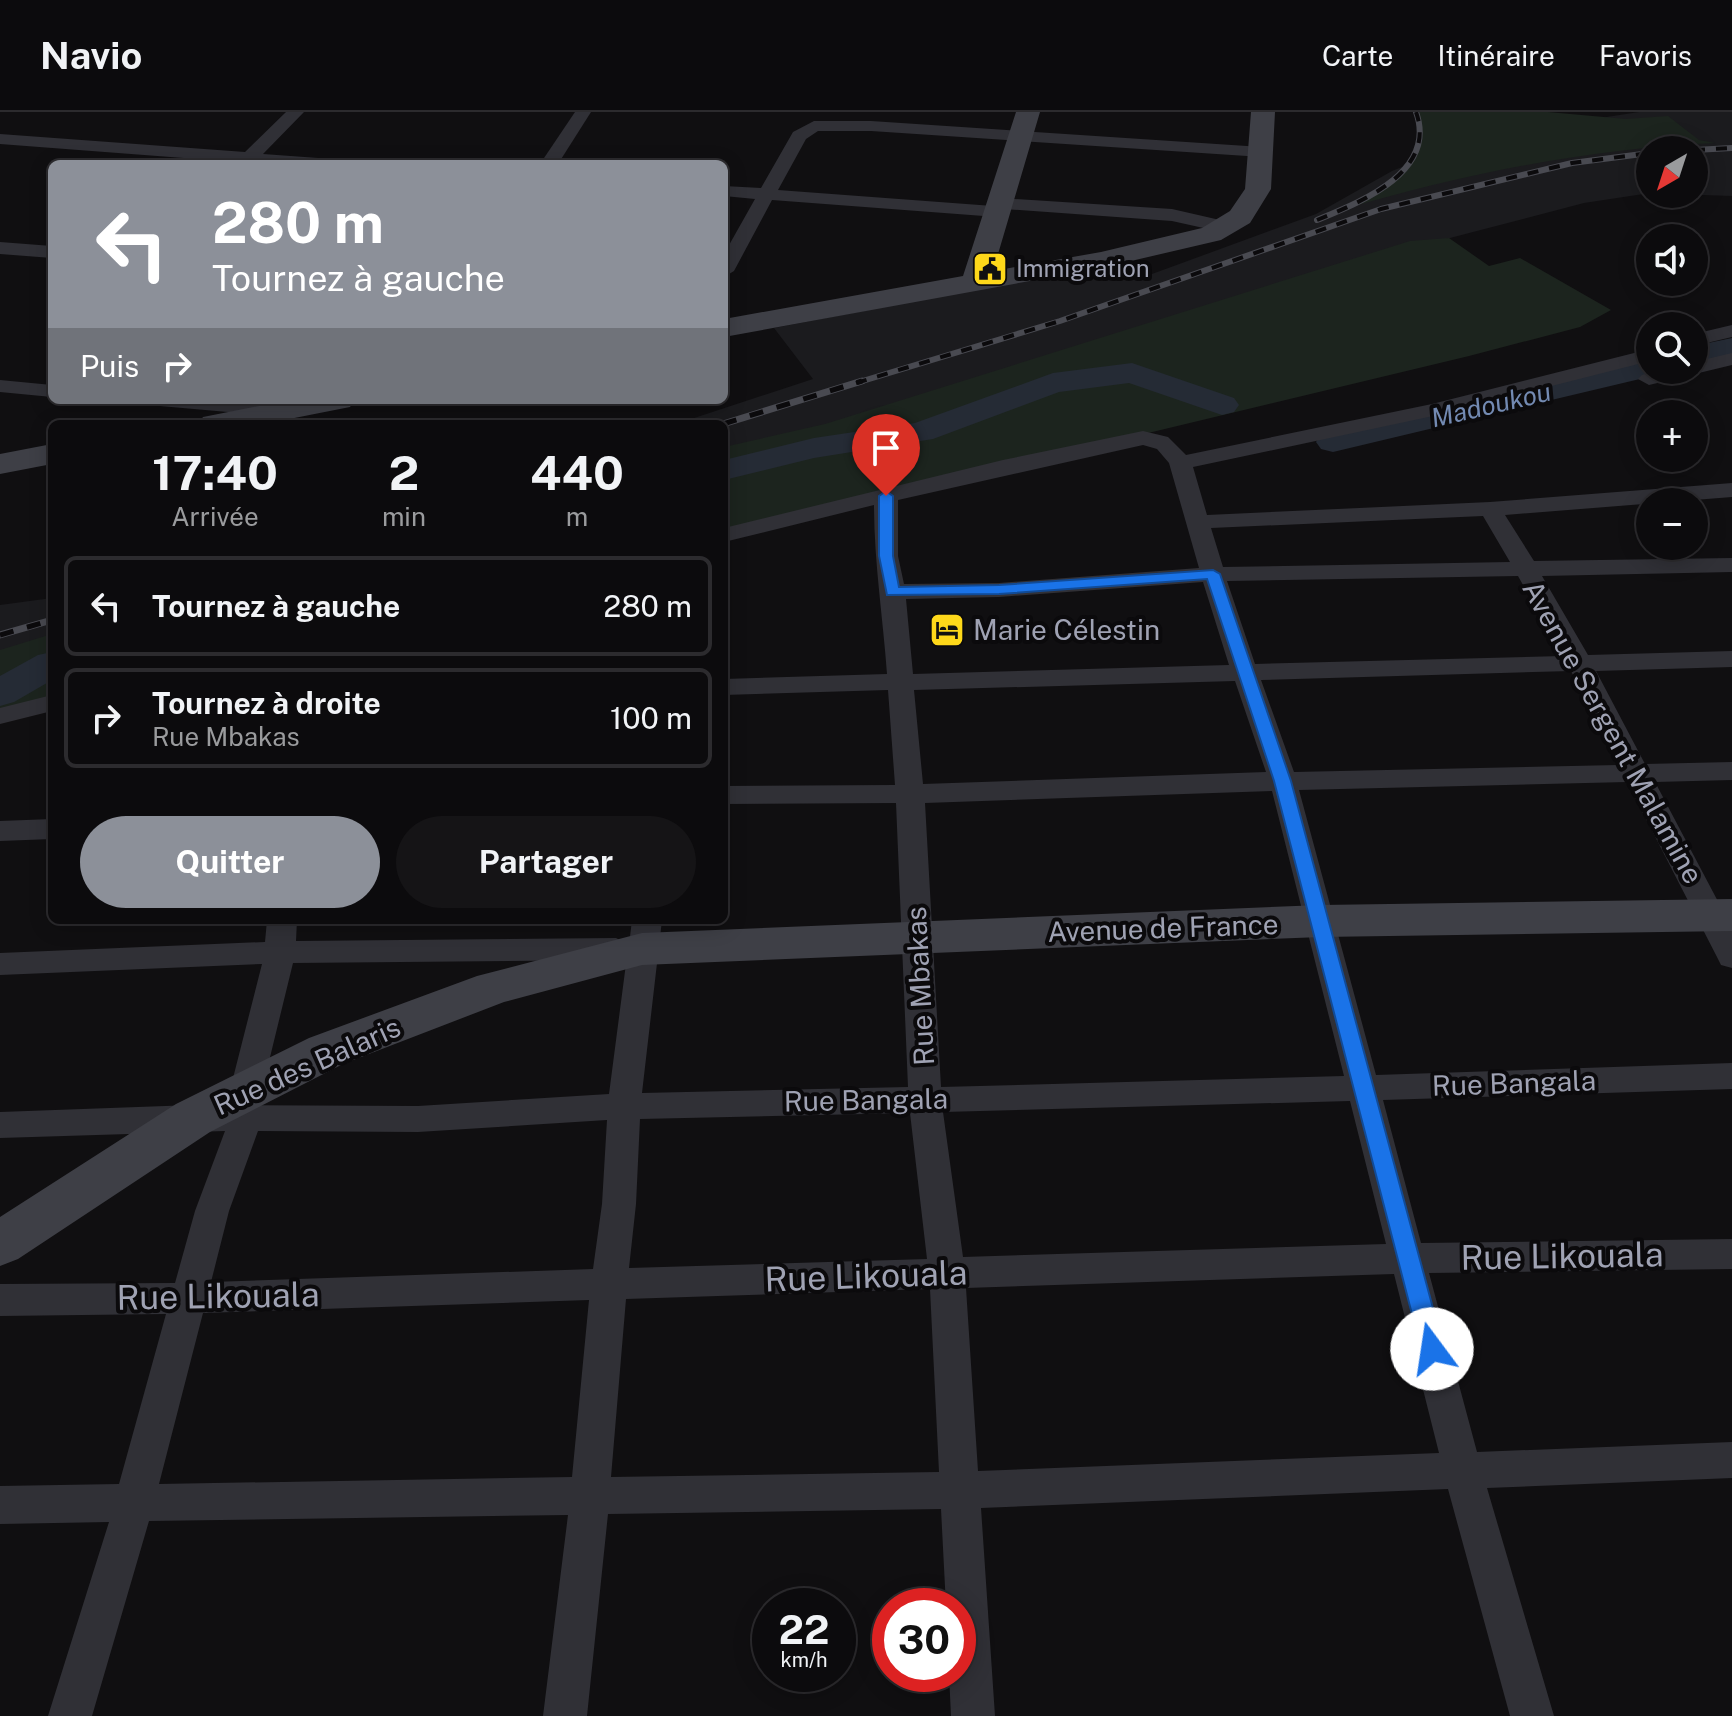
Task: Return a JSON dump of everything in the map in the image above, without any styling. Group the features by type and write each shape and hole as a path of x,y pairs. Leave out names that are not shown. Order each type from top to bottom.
{"street":[{"path":"249,158 296,112"},
{"path":"552,160 583,112"},
{"path":"728,327 1157,249 1187,242 1226,227 1240,217 1258,189 1263,112"},
{"path":"728,263 801,132 814,126 1025,124 1262,152"},
{"path":"976,280 1025,124"},
{"path":"0,139 277,160"},
{"path":"728,191 1172,215 1226,227"},
{"path":"0,248 48,252"},
{"path":"1708,337 1732,331"},
{"path":"1180,463 1433,410 1636,359"},
{"path":"1708,365 1732,359"},
{"path":"0,386 48,391"},
{"path":"205,404 285,411"},
{"path":"236,420 319,404"},
{"path":"728,534 1003,467 1143,438 1157,438 1180,463 1228,624 1283,781 1463,1471 1532,1716"},
{"path":"0,464 48,455"},
{"path":"1199,522 1490,509 1732,490"},
{"name":"Rue Mbakas","path":"886,496 886,556 893,592 910,794 925,1099 947,1274 973,1716"},
{"name":"Avenue Sergent Malamine","path":"1490,509 1557,620 1640,775 1722,916 1732,957"},
{"path":"893,592 999,590 1213,574 1732,565"},
{"path":"728,687 900,685 1247,671 1732,659"},
{"path":"0,716 48,704"},
{"path":"728,795 910,794 1283,781 1732,771"},
{"path":"0,831 48,829"},
{"name":"Avenue de France","path":"645,935 918,938 1321,921 1722,916"},
{"path":"70,1716 134,1504 212,1211 246,1105 280,952 282,924"},
{"path":"0,964 645,935 624,1106 619,1204 565,1716"},
{"name":"Rue des Balaris","path":"0,1244 193,1118 246,1105 326,1051 645,935"},
{"name":"Rue Bangala","path":"246,1105 418,1119 624,1106 1732,1076"},
{"path":"0,1125 193,1118"},
{"name":"Rue Likouala","path":"0,1300 190,1298 1409,1258 1732,1254"},
{"path":"0,1505 590,1493 958,1490 1732,1460"}],"shaded area":[{"path":"1416,112 1548,112 1626,119 1668,116 1694,136 1636,136 1636,149 1525,165 1338,211 1377,192 1400,175 1415,152 1419,121"},
{"path":"1639,112 1732,112 1732,196 1708,195 1708,136 1636,136 1636,195 1584,203 1423,245 728,458 728,420 688,420 813,379 774,328 1119,262 1141,278 1316,214 1392,171 1477,137"},
{"path":"1449,238 1489,266 1520,258 1611,310 1580,327 1469,356 728,534 728,446 825,424 1410,241"},
{"path":"48,599 48,641 0,656 0,605"},
{"path":"48,635 48,704 0,717 0,650"}],"waterway":[{"name":"Madoukou","path":"1708,353 1732,347"},
{"name":"Madoukou","path":"1333,442 1636,370"},
{"name":"Madoukou","path":"728,469 814,448 921,432 1053,383 1132,373 1222,405"},
{"name":"Madoukou","path":"0,693 48,666"}],"railway":[{"path":"1317,220 1372,194 1405,168 1416,152 1420,133 1416,112"},
{"path":"1708,149 1732,148"},
{"path":"856,383 1060,321 1381,209 1572,163 1636,155"},
{"path":"728,422 862,381"},
{"path":"0,635 48,621"}],"place":[{"name":"Immigration","path":"990,269"},
{"name":"Marie Célestin","path":"947,630"}],"route":[{"path":"886,496 886,556 893,592 999,590 1213,574 1283,781 1432,1349"}]}
